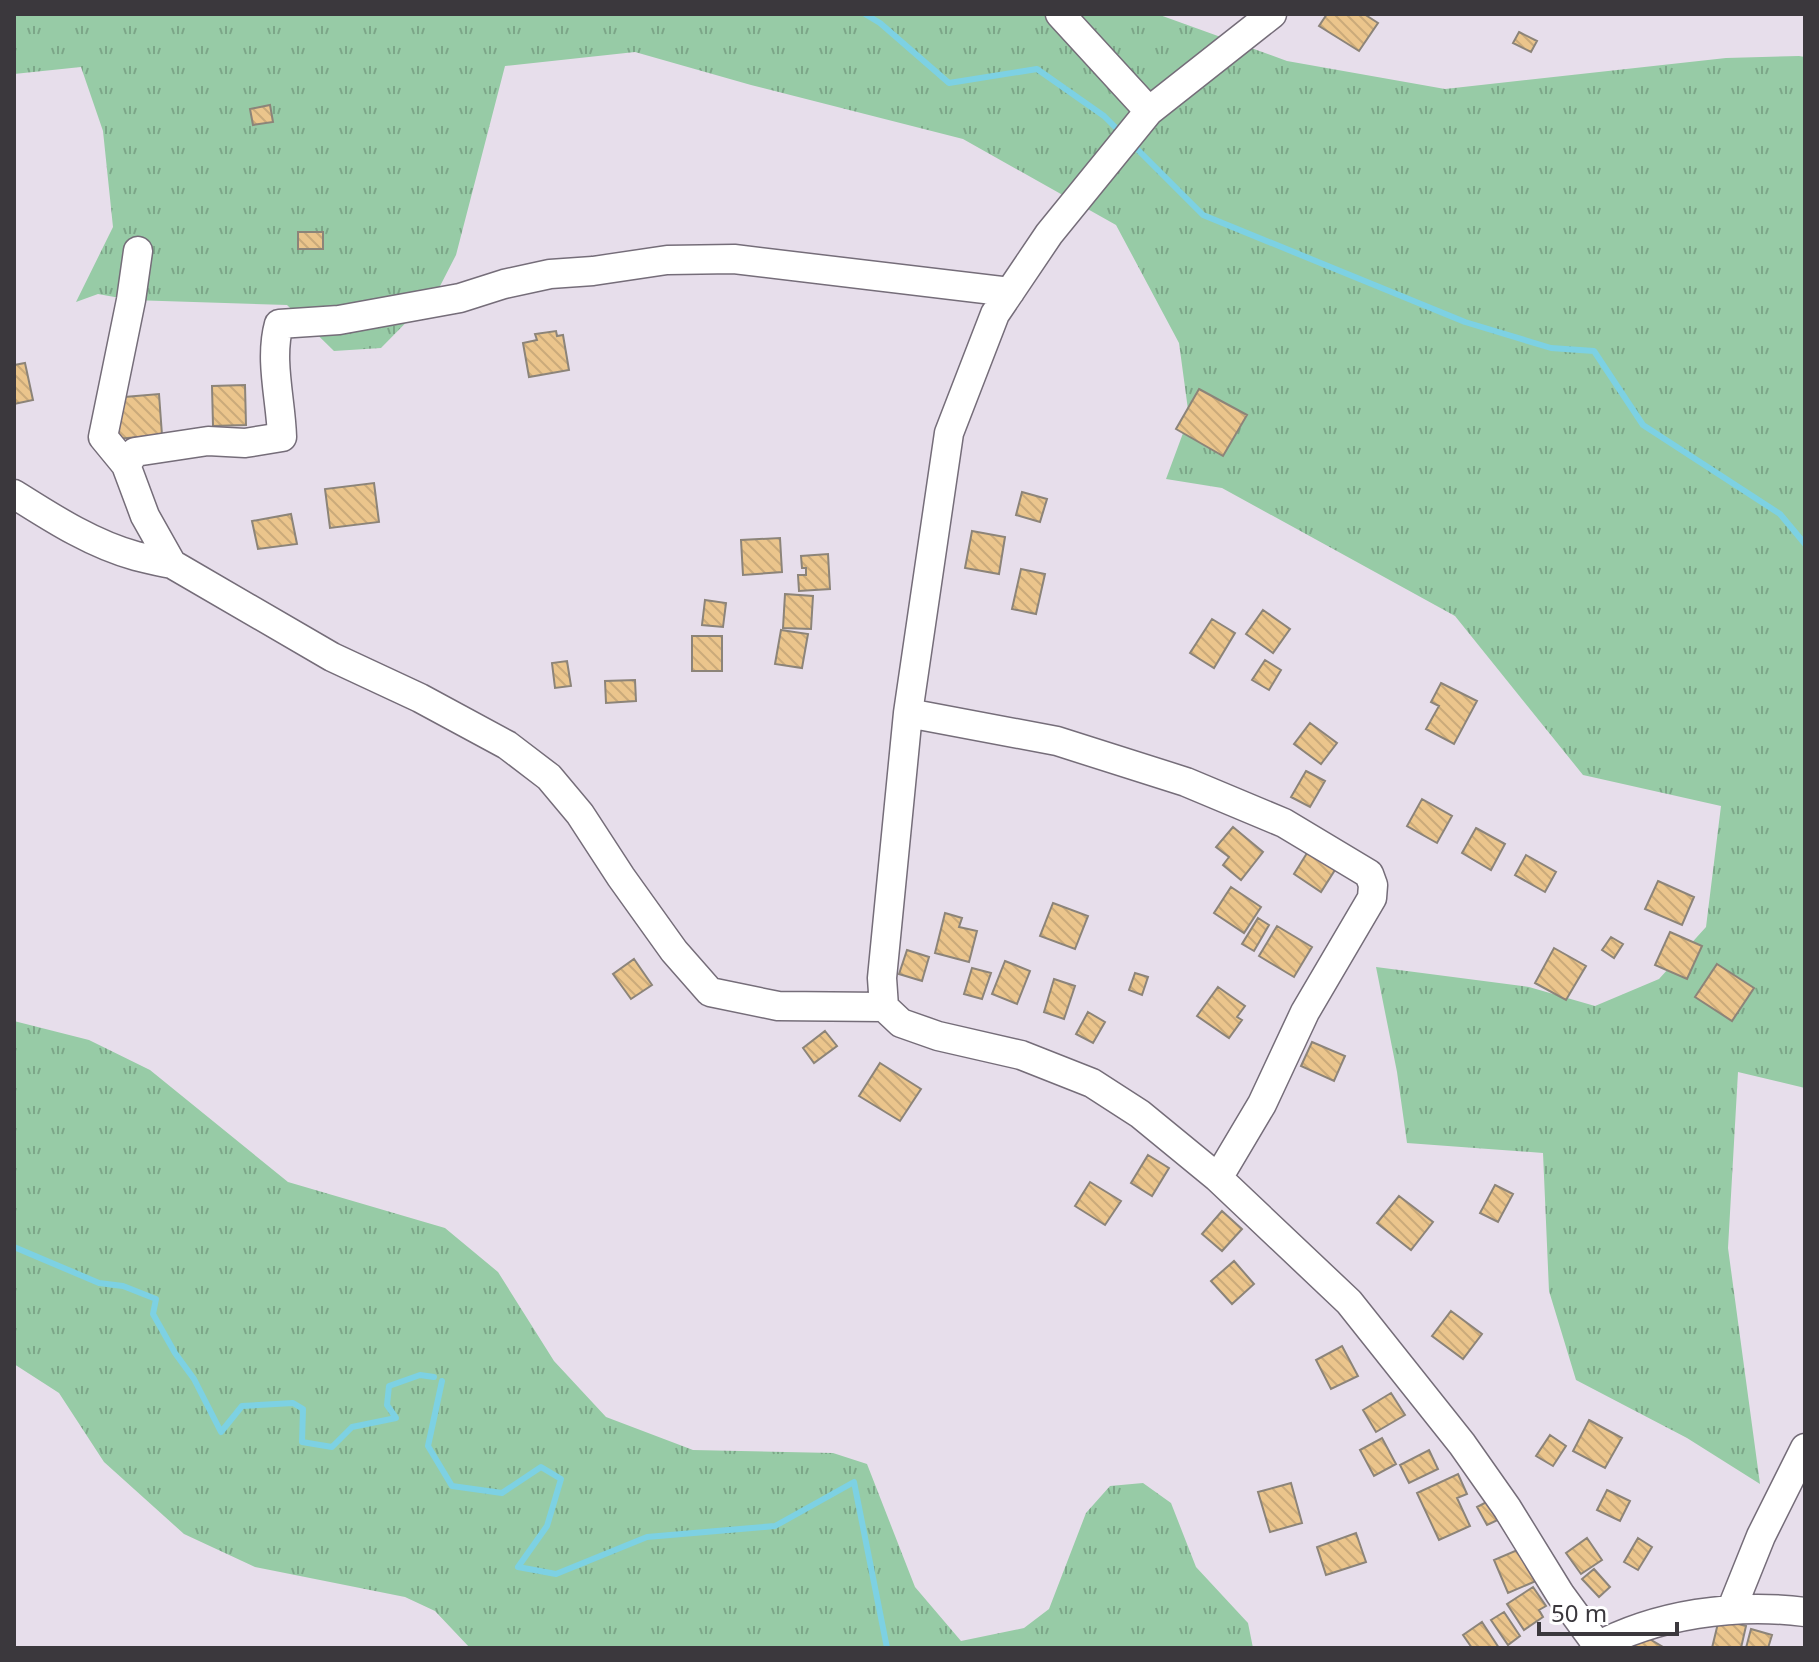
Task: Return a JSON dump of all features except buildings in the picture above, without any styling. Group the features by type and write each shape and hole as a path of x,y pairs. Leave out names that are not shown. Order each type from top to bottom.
{"street":[{"path":"1060,14 1149,111"},
{"path":"884,1007 882,978 908,713 949,433 995,314 1049,234 1149,111 1272,14"},
{"path":"138,251 103,437 126,465 145,516 172,564"},
{"path":"126,465 135,452 208,441 245,443 282,437 276,350 279,324 339,320 460,298 550,274 667,260 734,259 1010,292"},
{"path":"14,494 57,522 92,539 133,556 172,564 332,657 420,698 507,745 549,777 580,814 674,951 710,992 778,1006 884,1007 901,1023 938,1036 1021,1055 1092,1083 1140,1114 1218,1178 1349,1302 1462,1444 1596,1647 1652,1624 1732,1608 1805,1612"},
{"path":"908,713 1057,741 1186,782 1284,823 1369,874 1373,885 1372,898 1305,1012 1262,1104 1218,1178"},
{"path":"1732,1608 1761,1536 1805,1448"}],"green space":[{"path":"14,14 1157,14 1287,61 1445,89 1726,58 1805,57 1805,1088 1738,1072 1728,1248 1760,1484 1687,1438 1576,1380 1549,1291 1543,1153 1407,1143 1397,1072 1376,967 1529,987 1595,1006 1659,979 1706,927 1721,806 1583,775 1455,616 1222,488 1166,479 1189,417 1179,343 1116,225 963,139 635,52 505,66 456,255 438,290 381,348 334,351 287,305 131,300 98,294 76,302 113,227 103,131 81,67 14,74"},
{"path":"14,1021 89,1040 150,1070 288,1182 445,1228 498,1272 554,1361 606,1417 693,1450 833,1453 867,1464 915,1587 961,1641 1024,1628 1049,1609 1086,1513 1110,1486 1143,1483 1171,1503 1196,1567 1248,1623 1253,1648 470,1648 435,1611 405,1597 255,1567 184,1534 104,1462 59,1393 14,1364"}],"waterway":[{"path":"865,14 880,23 949,83 1037,69 1104,116 1121,133"},
{"path":"1131,143 1203,215 1465,322 1551,348 1594,351 1643,425 1780,514 1805,544"},
{"path":"14,1247 99,1283 123,1286 156,1299 153,1314 194,1379 221,1432 242,1406 293,1403 303,1409 302,1442 332,1447 352,1427 396,1418 387,1405 389,1386 420,1375 434,1377"},
{"path":"442,1381 428,1446 452,1486 502,1493 541,1467 561,1479 547,1526 518,1567 556,1574 647,1537 775,1526 854,1482 887,1648"}]}
